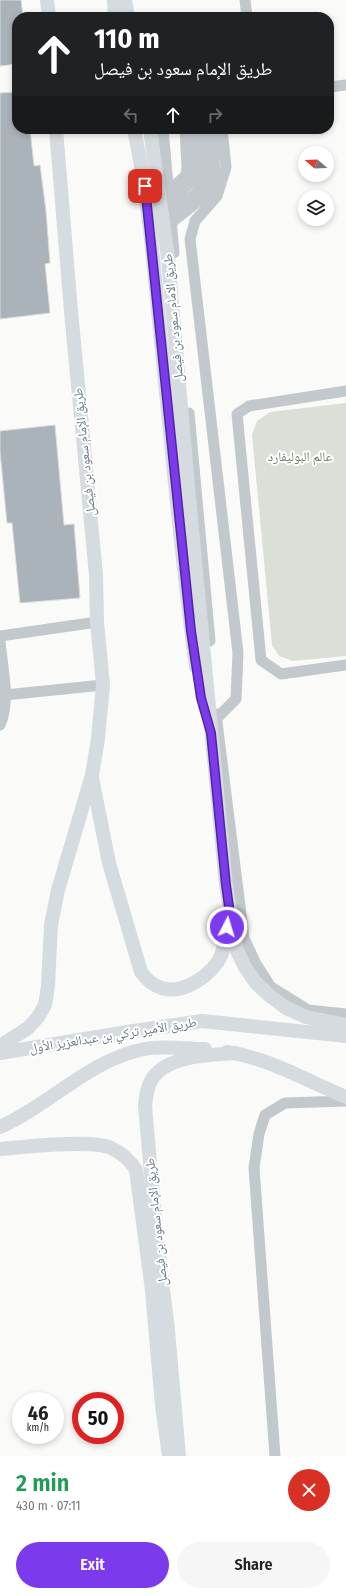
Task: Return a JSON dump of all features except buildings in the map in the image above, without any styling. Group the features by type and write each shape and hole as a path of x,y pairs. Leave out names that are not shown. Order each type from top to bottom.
{"main road":[{"path":"47,0 48,12"},
{"path":"114,0 115,12"},
{"path":"125,0 127,12"},
{"name":"طريق الإمام سعود بن فيصل","path":"56,134 71,319 96,575 103,685 98,739 92,776"},
{"path":"135,134 145,186 154,259 191,631 201,698 211,733"},
{"name":"طريق الامام سعود بن فيصل","path":"151,134 172,276 211,733 230,914"},
{"path":"92,776 109,863 138,961 146,978 154,985 172,990 188,986 205,975 217,962 222,952 230,914"},
{"path":"0,1046 28,1028 38,1017 44,1005 48,986 51,925 58,890 92,776"},
{"path":"230,914 237,951 252,978 270,996 286,1008 306,1017 346,1025"},
{"name":"طريق الأمير تركي بن عبدالعزيز الأول","path":"0,1053 202,1021 346,1036"},
{"name":"طريق الأمير تركي بن عبدالعزيز الأول","path":"0,1126 28,1112 92,1070 118,1057 145,1049 212,1050 236,1053 276,1066 346,1097"},
{"name":"طريق الإمام سعود بن فيصل","path":"179,1456 168,1330 145,1106 148,1088 152,1078 161,1069 174,1062 198,1056 236,1053"},
{"name":"طريق الإمام سعود بن فيصل","path":"0,1149 71,1144 97,1144 110,1147 122,1154 136,1170 152,1290 162,1406 169,1456"}],"street":[{"path":"245,0 246,12"},
{"path":"334,86 346,85"},
{"path":"163,134 171,223 172,276 217,718 244,938 256,964 271,987 308,1010 346,1014"},
{"path":"169,202 186,175 188,167 185,134"},
{"path":"169,202 194,180 197,171 194,134"},
{"path":"169,202 198,191 203,180 205,170 203,134"},
{"path":"171,223 202,197 213,183 214,175 211,134"},
{"path":"217,718 236,699 238,653 190,239 195,221 217,196 222,181 226,167 223,134"},
{"path":"346,391 249,406 237,414 261,660 281,674 346,665"},
{"path":"0,636 98,622"},
{"path":"0,641 5,695 5,715 0,725"},
{"path":"5,695 103,685"},
{"path":"275,1456 254,1168 259,1134 265,1115 285,1103 346,1101"}],"green space":[{"name":"عالم البوليفارد","path":"346,403 346,656 293,661 279,656 272,645 252,435 257,421 270,412"}],"route":[{"path":"145,186 154,259 191,631 201,698 211,733 230,914 227,927"}]}
